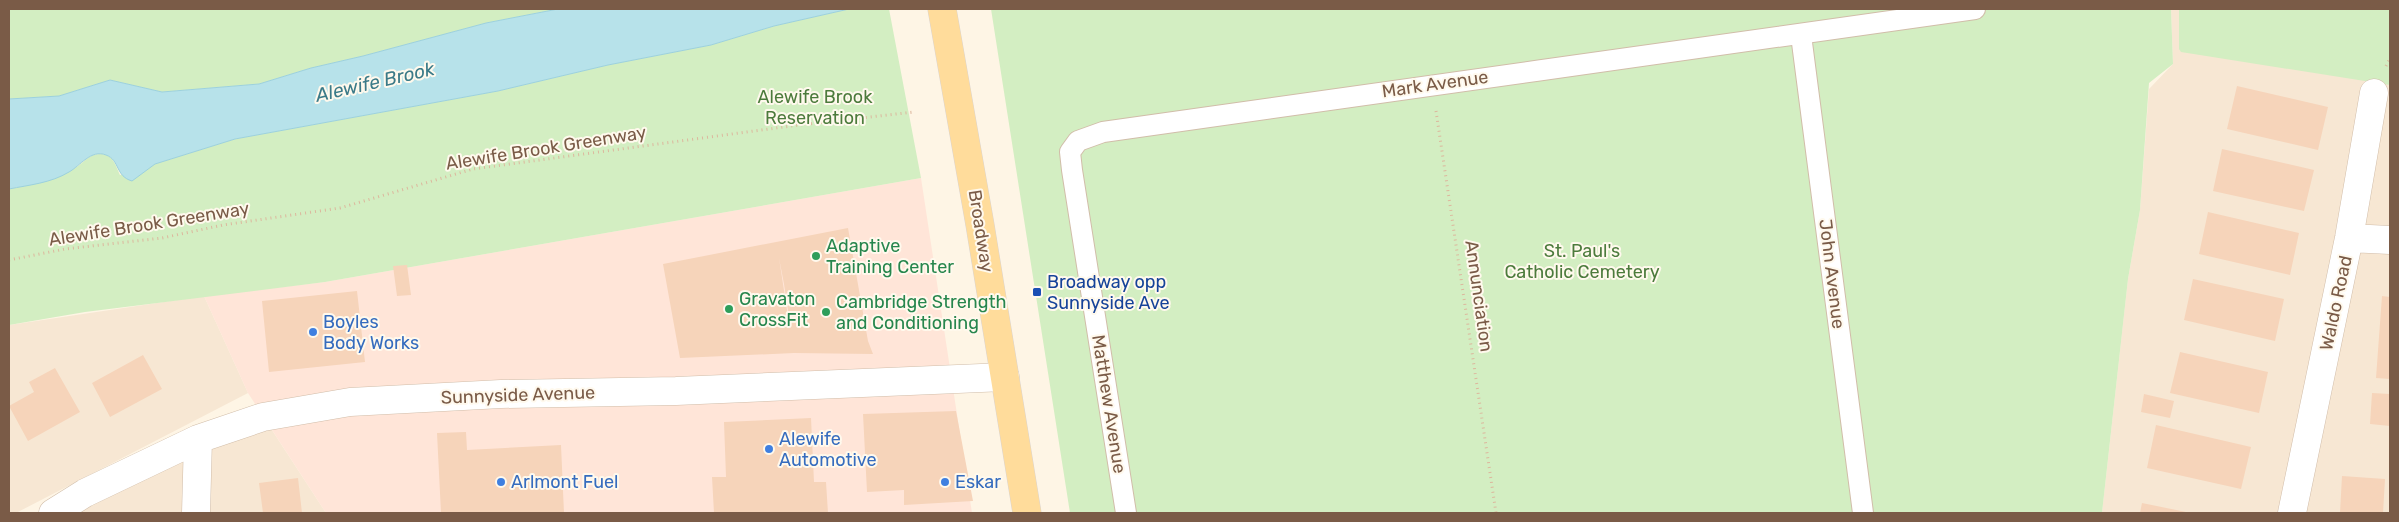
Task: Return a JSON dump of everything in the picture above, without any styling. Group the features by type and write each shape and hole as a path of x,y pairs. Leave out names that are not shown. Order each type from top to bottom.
{"main road":[{"name":"Broadway","path":"942,9 1027,513"}],"street":[{"name":"Waldo Road","path":"2292,513 2349,238 2374,93"},
{"path":"2349,238 2390,240"},
{"name":"Sunnyside Avenue","path":"54,513 85,493 198,439 263,417 350,402 501,394 676,391 1005,376"},
{"path":"196,513 198,439"}],"lane":[{"name":"Mark Avenue","path":"1073,147 1078,141 1103,132 1432,84 1975,9"},
{"name":"John Avenue","path":"1801,34 1864,513"},
{"name":"Matthew Avenue","path":"1073,147 1070,152 1072,170 1126,513"}],"path":[{"name":"Annunciation","path":"1432,84 1461,266 1496,513"},
{"name":"Alewife Brook Greenway","path":"9,260 65,249 162,238 223,225 340,208 473,169 791,126 914,112"}],"shaded area":[{"path":"2171,9 2390,9 2390,513 2102,513 2128,279 2140,210 2149,89 2173,64"},
{"path":"921,178 972,513 326,513 248,393 204,296 325,282"},
{"path":"204,296 248,393 16,513 9,513 9,325"},
{"path":"268,424 326,513 78,513 171,464"}],"green space":[{"path":"9,9 558,9 486,23 311,68 259,84 162,92 110,80 59,96 9,99"},
{"name":"Alewife Brook Reservation","path":"849,9 889,9 921,178 325,282 85,312 9,325 9,189 59,176 75,168 93,155 101,154 111,158 120,175 147,169 155,164 235,139 498,91 608,65 711,45 774,26"},
{"name":"St. Paul's Catholic Cemetery","path":"991,9 2171,9 2173,64 2149,83 2140,210 2128,279 2102,513 1070,513"},
{"path":"2179,9 2390,9 2390,85 2181,52 2179,49"}],"water":[{"name":"Alewife Brook","path":"558,9 849,9 774,26 711,45 608,65 498,91 235,139 155,164 132,181 123,176 114,160 110,157 95,154 55,179 9,189 9,99 59,96 110,80 162,92 259,84 311,68 486,23"}],"building":[{"path":"2237,86 2328,107 2318,150 2227,129"},
{"path":"2222,149 2314,170 2304,211 2213,191"},
{"path":"2208,212 2299,233 2290,275 2199,254"},
{"path":"848,228 868,341 873,354 794,353 680,358 663,264","holes":["779,258 784,284 790,323"]},
{"path":"407,265 411,295 397,296 393,266"},
{"path":"2193,279 2284,299 2275,341 2184,320"},
{"name":"Boyles Body Works","path":"357,291 365,362 269,372 262,301"},
{"path":"2382,296 2390,297 2390,379 2376,378"},
{"path":"2180,352 2268,372 2259,413 2170,393"},
{"path":"143,355 162,389 110,417 92,383"},
{"path":"55,368 80,412 28,441 9,406 34,392 29,382"},
{"path":"2372,393 2390,394 2390,426 2370,424"},
{"path":"2144,394 2174,401 2170,418 2141,412"},
{"path":"956,411 973,501 904,505 904,490 867,492 863,414"},
{"name":"Alewife Automotive","path":"811,418 814,482 826,482 828,513 714,513 712,477 726,477 724,422"},
{"path":"2156,425 2251,447 2241,489 2147,468"},
{"name":"Arlmont Fuel","path":"466,432 467,450 561,445 564,513 441,513 437,433"},
{"path":"2342,476 2385,479 2383,513 2340,513"},
{"path":"298,478 302,513 263,513 259,483"},
{"path":"2142,503 2186,512 2186,513 2140,513"}],"place":[{"name":"Adaptive Training Center","path":"816,256"},
{"name":"Broadway opp Sunnyside Ave","path":"1037,292"},
{"name":"Gravaton CrossFit","path":"729,309"},
{"name":"Cambridge Strength and Conditioning","path":"826,312"},
{"name":"Boyles Body Works","path":"313,332"},
{"name":"Alewife Automotive","path":"769,449"},
{"name":"Arlmont Fuel","path":"501,482"},
{"name":"Eskar","path":"945,482"}]}
